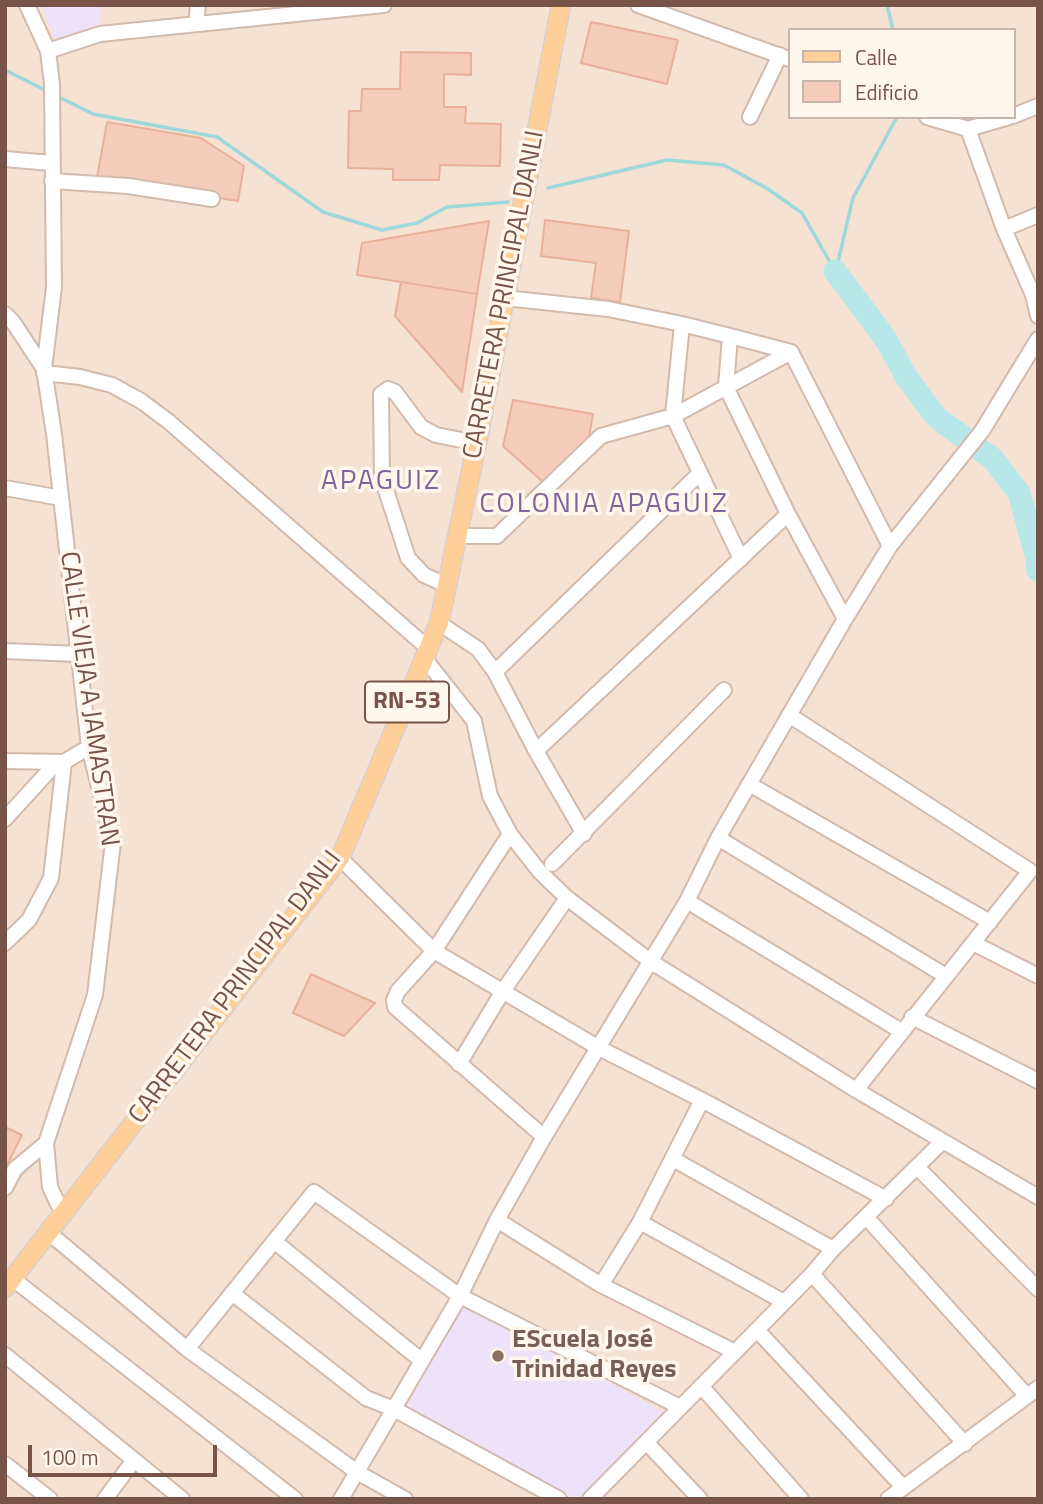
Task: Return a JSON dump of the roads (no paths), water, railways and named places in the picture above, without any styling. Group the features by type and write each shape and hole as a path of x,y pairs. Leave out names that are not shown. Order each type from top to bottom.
{"main road":[{"name":"CARRETERA PRINCIPAL DANLI","path":"9,1283 340,858 439,622 477,443 561,5"}],"street":[{"path":"27,5 48,51 52,84 54,287 44,371 80,376 112,386 141,401 168,421 427,654 474,721 490,796 510,834 540,872 567,898 650,961 856,1090 1038,1197"},
{"path":"196,24 198,5"},
{"path":"48,51 100,34 384,5"},
{"path":"638,5 785,57 750,117"},
{"path":"1015,115 1038,106"},
{"path":"934,119 968,129 1001,119"},
{"path":"968,129 1004,229 1035,294 1038,316"},
{"path":"5,159 51,163"},
{"path":"52,181 128,186 212,199"},
{"path":"1004,229 1038,215"},
{"path":"505,298 608,309 730,335 791,352 890,546"},
{"name":"CALLE VIEJA A JAMASTRAN","path":"5,314 44,371 89,747 113,842 95,995 46,1143 50,1187 64,1211"},
{"path":"682,324 673,416 741,559"},
{"path":"730,335 726,387 788,514 845,619"},
{"path":"341,1499 460,1296 497,1220 544,1137 687,901 718,838 845,619 890,546 982,431 1038,339"},
{"path":"457,536 497,536 601,436 673,416 791,352"},
{"path":"446,585 424,575 408,558 382,478 380,397 388,389 396,392 421,427 436,435 477,443"},
{"path":"380,414 404,406"},
{"path":"495,672 699,474"},
{"path":"5,488 61,498"},
{"path":"536,751 788,514"},
{"path":"439,622 478,649 495,672 583,834"},
{"path":"5,651 78,654"},
{"path":"552,864 724,690"},
{"path":"789,715 1035,869 912,1017 856,1090"},
{"path":"5,819 60,762 89,747"},
{"path":"5,761 60,762"},
{"path":"5,769 20,761"},
{"path":"5,943 29,920 51,878 60,762"},
{"path":"749,784 990,922"},
{"path":"510,834 434,951 398,991 394,1000 395,1007 544,1137"},
{"path":"718,838 946,976"},
{"path":"340,858 434,951 599,1048 886,1199"},
{"path":"459,1064 503,992 567,898"},
{"path":"687,901 901,1031"},
{"path":"973,943 1038,976"},
{"path":"912,1017 1038,1081"},
{"path":"601,1285 640,1222 702,1100"},
{"path":"593,1498 833,1249 943,1141"},
{"path":"5,1188 15,1169 46,1143"},
{"path":"673,1159 833,1249"},
{"path":"917,1167 1038,1289"},
{"path":"187,1349 314,1192 460,1296 680,1407"},
{"path":"867,1218 1032,1392 888,1499"},
{"path":"497,1220 601,1285 735,1352"},
{"path":"640,1222 784,1302"},
{"path":"48,1232 187,1349 357,1472 405,1499"},
{"path":"274,1241 422,1361"},
{"path":"812,1273 965,1444"},
{"path":"9,1283 295,1499"},
{"path":"232,1293 366,1398 394,1409 559,1499"},
{"path":"757,1330 903,1487"},
{"path":"5,1355 182,1499"},
{"path":"701,1386 801,1499"},
{"path":"646,1442 700,1499"},
{"path":"105,1499 134,1460"},
{"path":"5,1464 50,1499"}],"waterway":[{"path":"887,5 893,28"},
{"path":"5,70 47,91"},
{"path":"57,96 93,114 217,137 323,212 382,230 417,223 447,207 508,202"},
{"path":"836,270 853,198 896,119"},
{"path":"548,188 667,160 724,165 768,189 802,213 835,271"},
{"path":"835,271 885,338 907,378 936,417 993,459 1019,493 1038,570"}],"place":[{"name":"EScuela José Trinidad Reyes","path":"498,1356"}],"district":[{"name":"APAGUIZ","path":"381,482"},
{"name":"COLONIA APAGUIZ","path":"604,505"}]}
